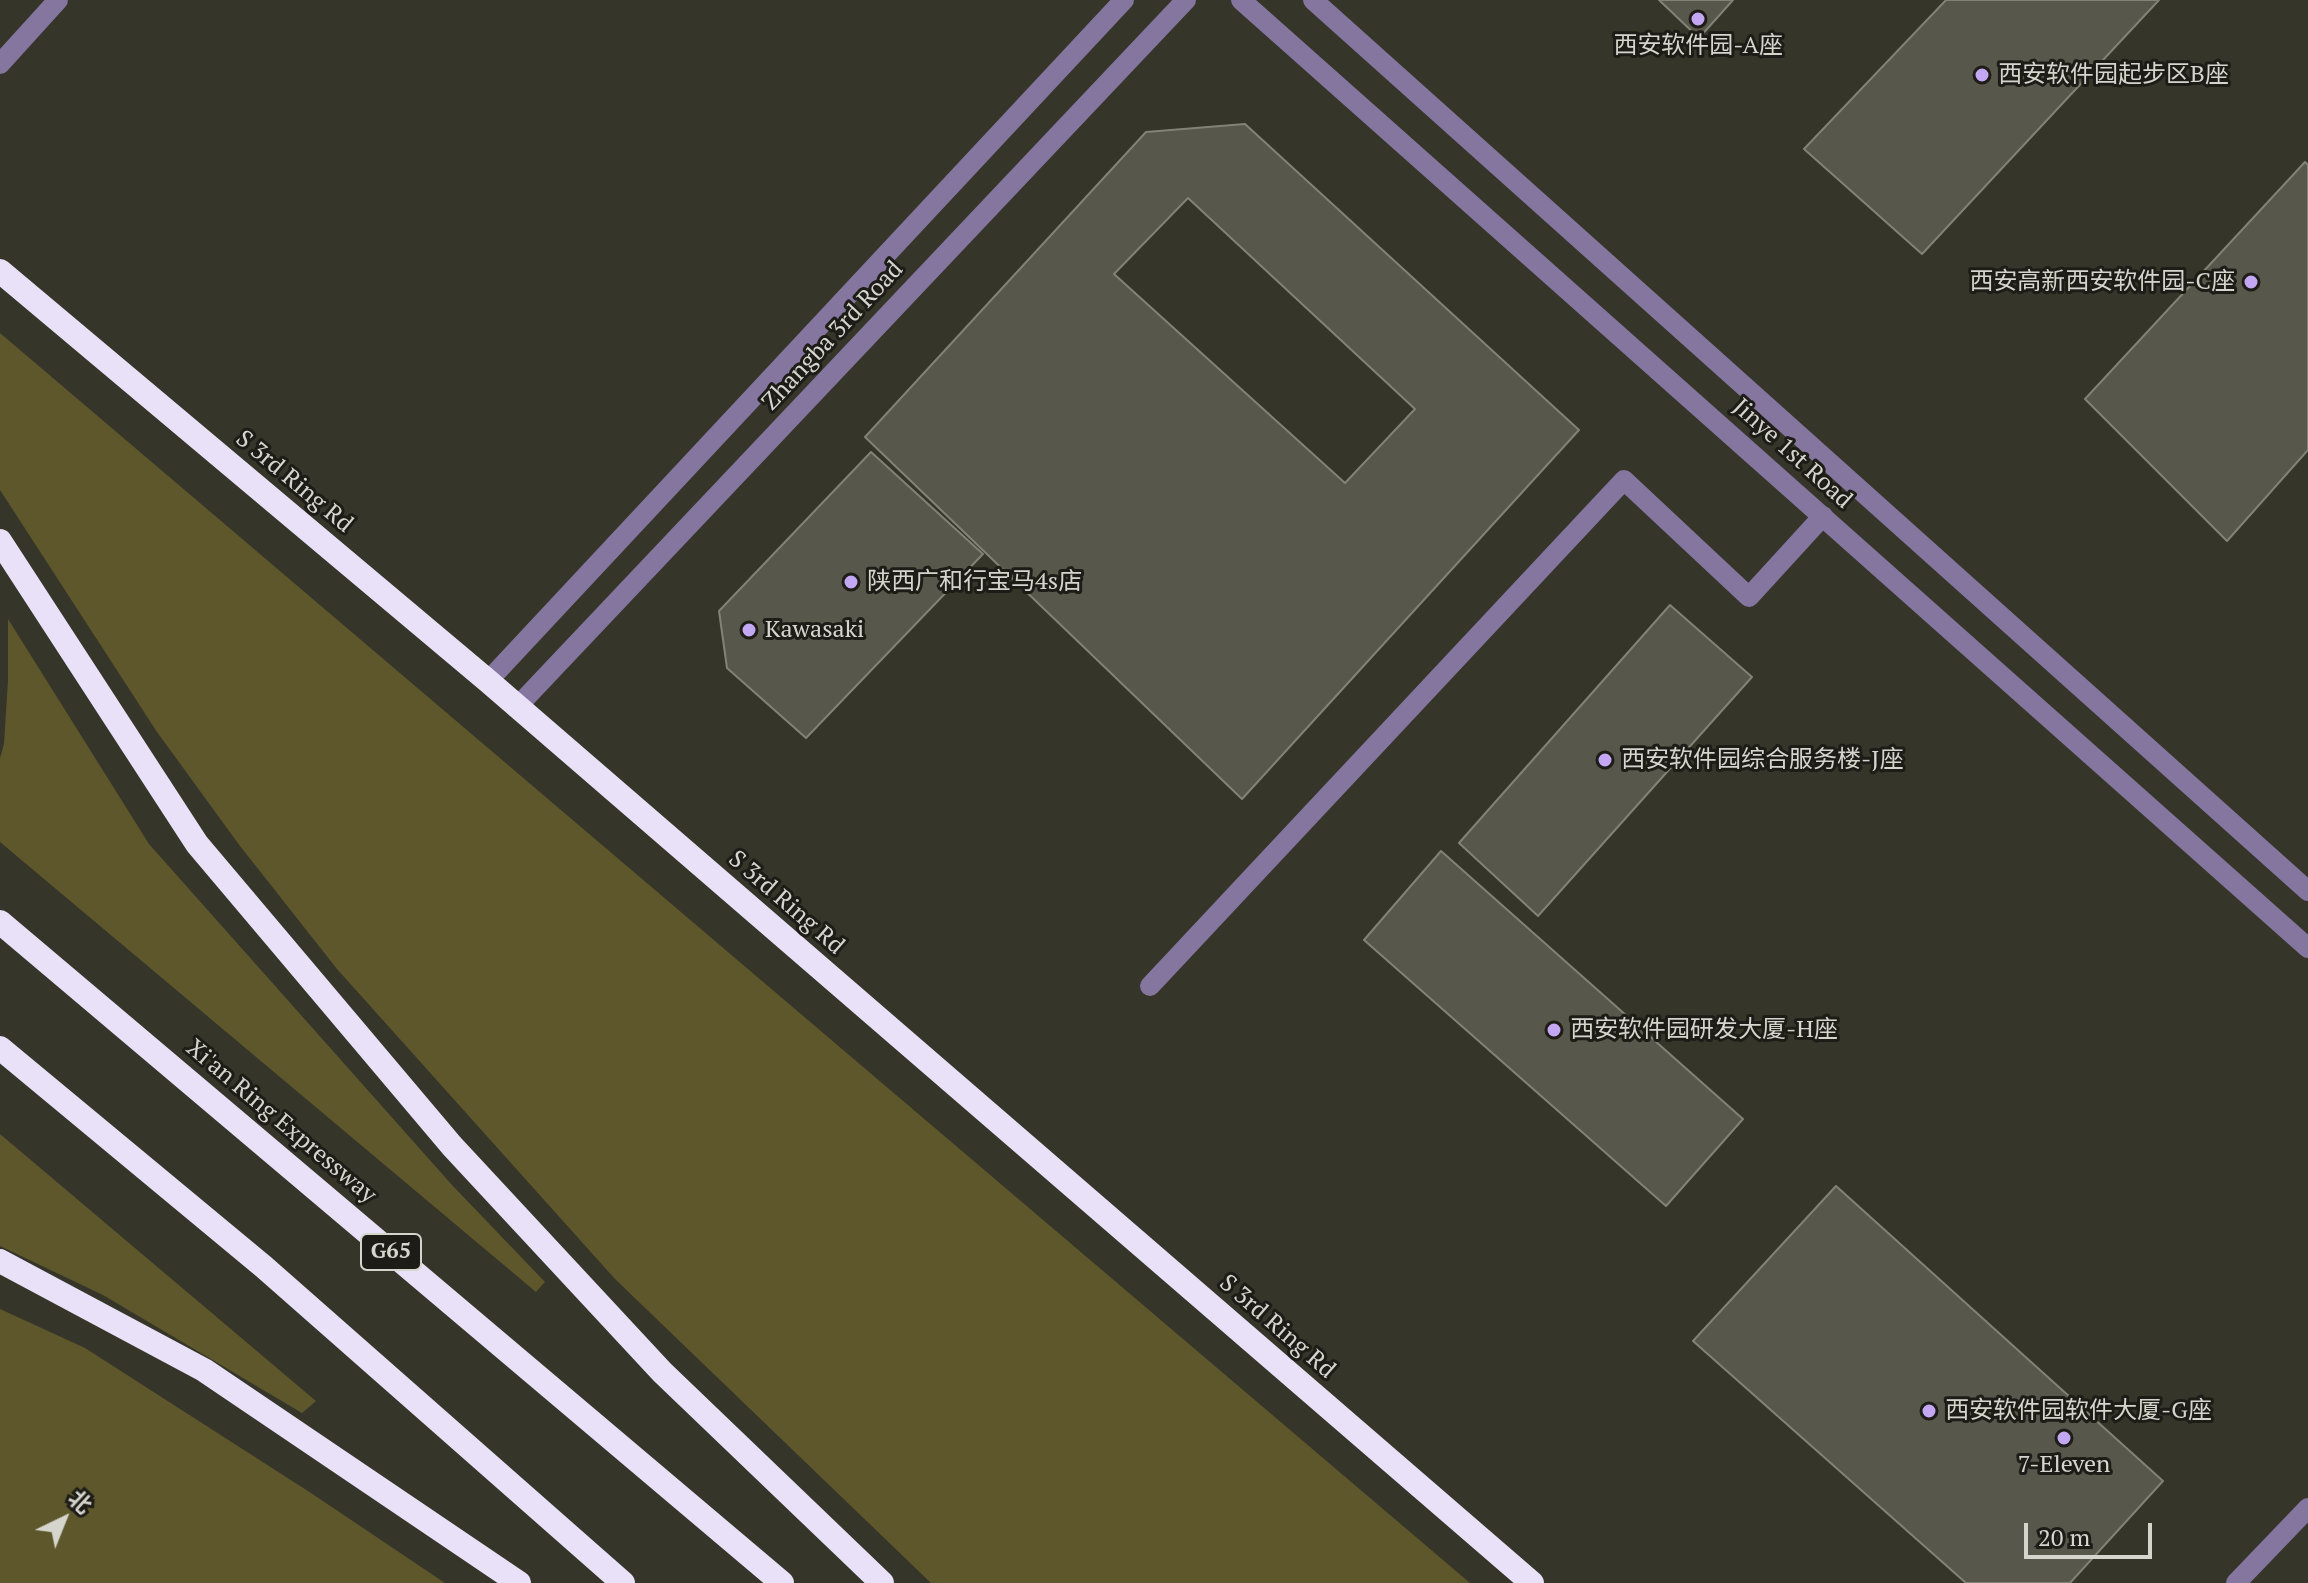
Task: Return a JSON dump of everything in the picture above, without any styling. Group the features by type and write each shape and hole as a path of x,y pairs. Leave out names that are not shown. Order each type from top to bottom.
{"highway":[{"name":"S 3rd Ring Rd","path":"0,271 488,681 1532,1583"},
{"path":"0,541 197,844 452,1146 662,1372 882,1583"},
{"name":"Xi'an Ring Expressway","path":"0,922 782,1583"},
{"path":"0,1048 264,1267 623,1583"},
{"path":"0,1261 204,1370 519,1583"}],"street":[{"path":"0,64 58,0"},
{"name":"Zhangba 3rd Road","path":"488,681 1124,0"},
{"name":"Zhangba 3rd Road","path":"516,708 1186,0"},
{"name":"Jinye 1st Road","path":"1241,0 2308,948"},
{"name":"Jinye 1st Road","path":"1313,0 2308,891"},
{"path":"1150,986 1624,480 1749,597 1823,516"},
{"path":"2236,1583 2308,1508"}],"shaded area":[{"path":"0,333 1470,1583 931,1583 615,1279 337,969 240,846 157,732 0,490"},
{"path":"8,619 149,844 452,1185 545,1282 536,1292 0,842 0,758 4,744 8,680"},
{"path":"0,1134 316,1401 302,1413 103,1295 0,1246"},
{"path":"0,1309 85,1348 445,1583 0,1583"}],"building":[{"name":"西安软件园-A座","path":"1659,0 1733,0 1699,38"},
{"name":"西安软件园起步区B座","path":"1946,0 2159,0 1922,254 1804,149"},
{"path":"1245,124 1579,430 1242,799 865,437 1146,132"},
{"name":"西安高新西安软件园-C座","path":"2305,162 2308,165 2308,450 2227,541 2085,399"},
{"path":"1188,198 1415,409 1345,483 1114,274"},
{"name":"陕西广和行宝马4s店","path":"871,452 983,554 806,738 727,668 719,611"},
{"name":"西安软件园综合服务楼-J座","path":"1670,605 1752,677 1538,916 1459,843"},
{"name":"西安软件园研发大厦-H座","path":"1441,851 1743,1119 1666,1206 1364,940"},
{"name":"西安软件园软件大厦-G座","path":"1836,1186 2163,1481 2070,1583 1966,1583 1693,1341"}],"place":[{"name":"西安软件园-A座","path":"1698,19"},
{"name":"西安软件园起步区B座","path":"1982,75"},
{"name":"西安高新西安软件园-C座","path":"2251,282"},
{"name":"陕西广和行宝马4s店","path":"851,582"},
{"name":"Kawasaki","path":"749,630"},
{"name":"西安软件园综合服务楼-J座","path":"1605,760"},
{"name":"西安软件园研发大厦-H座","path":"1554,1030"},
{"name":"西安软件园软件大厦-G座","path":"1929,1411"},
{"name":"7-Eleven","path":"2064,1438"}]}
